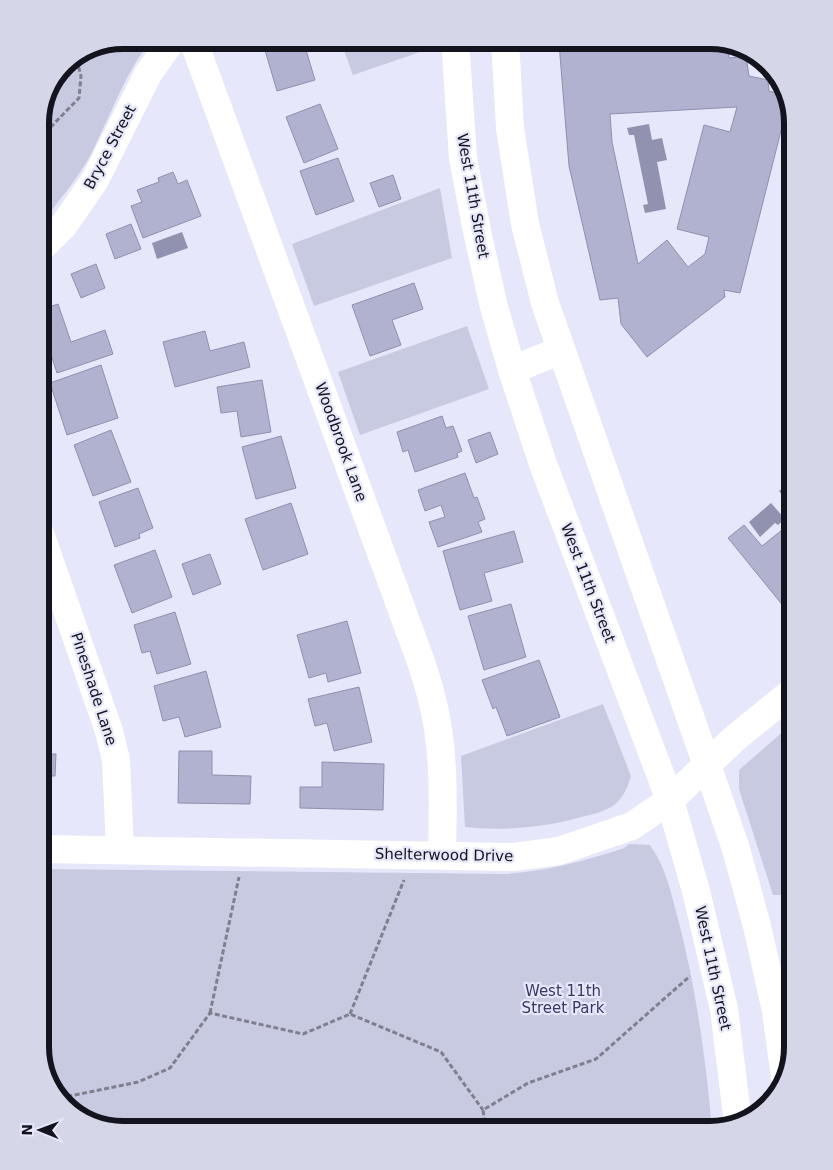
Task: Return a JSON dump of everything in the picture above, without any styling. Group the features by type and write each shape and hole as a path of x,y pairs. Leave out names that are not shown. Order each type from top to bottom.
{"main road":[{"name":"Bryce Street","path":"49,239 64,225 95,180 148,74 166,49"},
{"name":"Woodbrook Lane","path":"196,49 421,662 432,700 440,751 443,806 442,854"},
{"name":"West 11th Street","path":"456,49 463,158 476,231 491,294 512,370 543,464 670,800 696,891 724,1009 737,1117"},
{"path":"506,49 510,128 525,224 545,303 736,850 757,926 776,1012 783,1062"},
{"path":"512,370 561,350"},
{"name":"Pineshade Lane","path":"49,558 110,731 116,760 120,850"},
{"name":"Shelterwood Drive","path":"49,849 442,854 514,857 559,851 632,826 670,800 734,739 784,698"}],"path":[{"path":"49,129 79,98 80,76 77,64"},
{"path":"67,1096 138,1082 170,1068 210,1013 240,869"},
{"path":"210,1013 303,1034 350,1014 407,872"},
{"path":"482,1110 528,1083 596,1058 696,970"},
{"path":"350,1014 441,1052 482,1110 484,1121"}],"green space":[{"path":"144,49 125,82 90,156 49,214 49,117 51,103 56,90 74,67 94,54 108,50"},
{"path":"343,49 426,49 426,50 353,75"},
{"path":"440,188 452,258 314,306 292,244"},
{"path":"467,326 489,389 360,435 338,372"},
{"path":"603,704 631,776 624,793 615,804 593,814 538,826 495,829 465,827 461,756"},
{"path":"784,731 784,895 773,895 739,789 739,770"},
{"name":"West 11th Street Park","path":"629,844 650,845 664,871 684,945 695,997 707,1077 711,1121 117,1121 90,1114 81,1109 70,1100 54,1076 49,1057 49,869 506,874 566,865 624,848"}],"shaded area":[{"path":"649,124 652,140 662,138 667,160 657,162 666,209 645,213 643,205 648,204 634,135 629,135 627,128"},
{"path":"182,232 188,248 157,259 152,243"},
{"path":"784,487 784,497 779,491"},
{"path":"771,503 784,518 778,525 775,523 760,537 749,522"}],"building":[{"path":"265,49 306,49 315,80 277,91"},
{"path":"559,49 725,50 728,51 729,58 744,56 746,58 749,76 768,80 769,91 779,93 782,103 784,119 740,293 724,290 725,297 647,357 621,324 618,298 600,300 569,166","holes":["737,107 730,132 704,125 677,229 709,237 705,254 688,267 667,240 638,264 612,142 610,114"]},
{"path":"320,104 338,149 304,163 286,117"},
{"path":"338,158 354,201 316,215 300,171"},
{"path":"173,172 178,184 187,180 201,216 143,238 131,206 142,202 137,190 159,182 158,178"},
{"path":"393,175 401,199 379,207 370,183"},
{"path":"131,224 141,249 115,259 106,234"},
{"path":"96,264 105,288 81,298 71,274"},
{"path":"414,283 423,309 392,320 401,345 370,356 352,305"},
{"path":"58,304 71,342 105,330 113,354 57,373 49,352 49,307"},
{"path":"205,331 210,351 244,342 250,367 175,387 163,342"},
{"path":"101,365 118,418 67,435 50,383"},
{"path":"262,380 271,432 241,437 237,411 221,413 217,387"},
{"path":"442,416 446,428 453,426 462,451 457,453 458,457 415,472 408,450 403,452 397,432"},
{"path":"111,430 131,482 93,496 74,445"},
{"path":"490,432 498,454 476,463 468,440"},
{"path":"281,436 296,488 256,499 242,447"},
{"path":"465,473 474,498 477,497 485,519 478,522 482,532 438,547 429,522 445,517 441,505 425,511 418,490"},
{"path":"138,488 153,528 139,534 140,538 115,547 99,502"},
{"path":"291,503 308,554 263,570 245,519"},
{"path":"744,525 762,546 784,528 784,607 728,538"},
{"path":"514,531 523,562 484,573 492,601 460,610 443,551"},
{"path":"155,550 172,597 132,613 114,565"},
{"path":"210,554 221,584 193,595 182,564"},
{"path":"511,604 526,657 484,670 468,616"},
{"path":"175,612 191,664 157,674 150,651 142,653 134,625"},
{"path":"347,621 361,673 328,682 326,673 309,678 297,635"},
{"path":"539,660 560,717 507,736 496,707 493,709 482,680"},
{"path":"206,671 221,727 185,737 179,717 163,721 154,686"},
{"path":"359,687 372,742 334,751 327,723 315,726 308,699"},
{"path":"179,751 212,751 212,775 251,776 250,804 178,803"},
{"path":"49,754 56,754 55,776 49,776"},
{"path":"322,762 384,764 383,810 300,808 300,787 322,787"}]}
